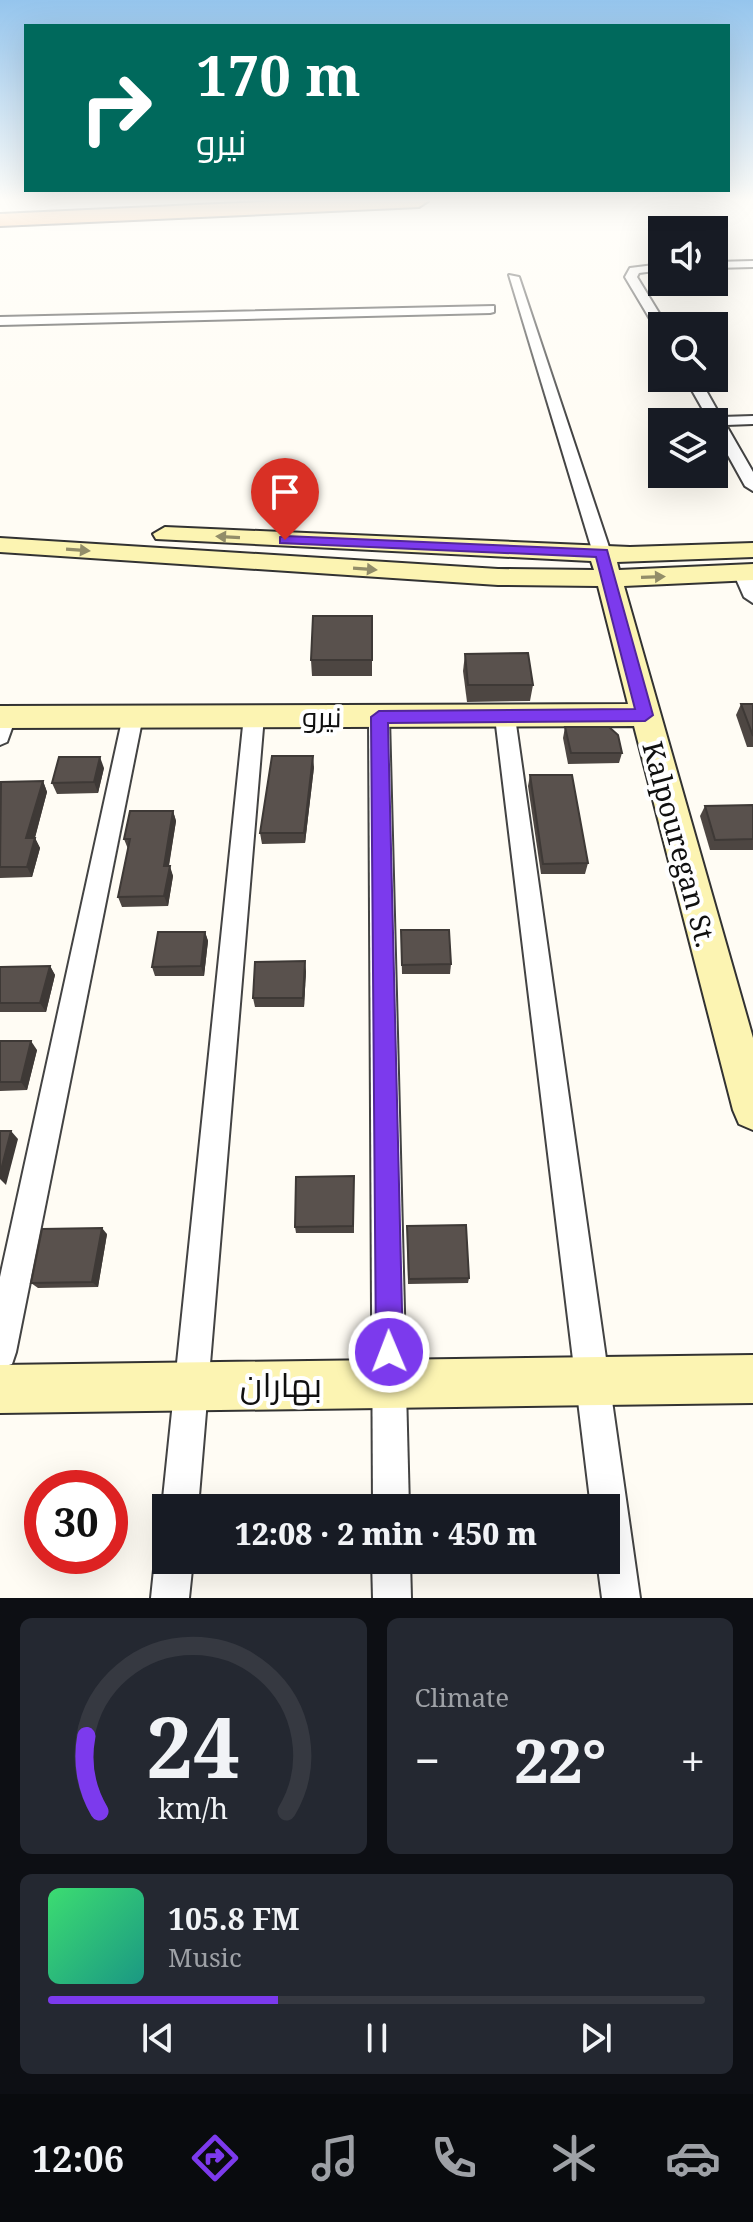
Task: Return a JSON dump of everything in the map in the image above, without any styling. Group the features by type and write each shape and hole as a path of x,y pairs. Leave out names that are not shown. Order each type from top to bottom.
{"main road":[{"path":"0,525 604,566 749,565"},
{"path":"0,545 498,577 604,566"},
{"name":"Kalpouregan St.","path":"604,566 753,1110"},
{"name":"نیرو","path":"2,724 133,716 645,715"},
{"name":"بهاران","path":"0,1389 193,1384 595,1385 753,1379"}],"street":[{"path":"632,276 652,312"},
{"path":"513,277 604,566"},
{"path":"0,321 490,309"},
{"path":"728,421 753,420"},
{"path":"728,440 753,486"},
{"path":"749,565 753,597"},
{"path":"0,1352 133,716"},
{"path":"181,1494 254,716"},
{"path":"379,717 391,1494"},
{"path":"505,717 621,1598"},
{"path":"170,1598 173,1574"},
{"path":"391,1574 392,1598"}],"building":[{"path":"313,616 372,616 372,660 311,660"},
{"path":"528,653 533,685 468,685 465,654"},
{"path":"741,704 753,704 753,736"},
{"path":"565,727 609,727 618,735 622,753 571,753"},
{"path":"272,756 313,756 304,833 260,833"},
{"path":"59,757 100,757 94,782 52,783"},
{"path":"530,775 572,775 588,863 543,864"},
{"path":"43,781 26,838 35,838 27,867 0,867 1,782"},
{"path":"753,805 753,839 715,840 705,806"},
{"path":"130,811 173,811 164,866 170,866 164,896 118,897 130,839 124,839"},
{"path":"401,930 449,930 451,964 402,965"},
{"path":"158,932 205,932 201,966 152,967"},
{"path":"305,961 303,998 253,998 255,962"},
{"path":"50,966 40,1003 0,1003 0,967"},
{"path":"0,1041 31,1041 21,1082 0,1082"},
{"path":"0,1131 11,1131 0,1174"},
{"path":"354,1176 353,1226 295,1227 296,1177"},
{"path":"466,1225 469,1278 409,1279 407,1226"},
{"path":"102,1228 92,1282 31,1283 42,1229"}],"route":[{"path":"285,540 602,553 645,715 379,717 389,1352"}]}
